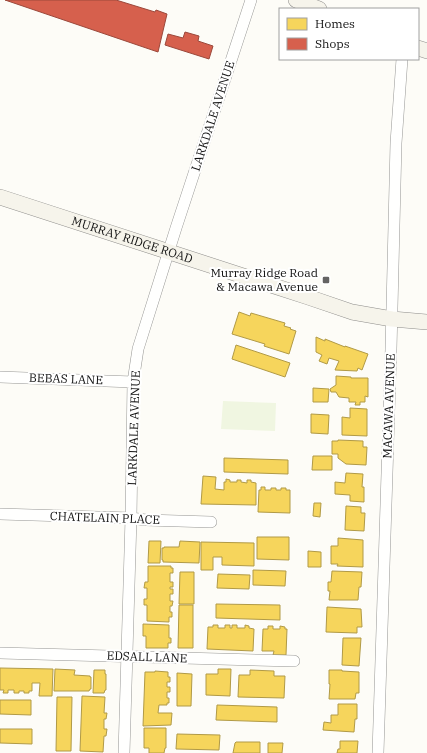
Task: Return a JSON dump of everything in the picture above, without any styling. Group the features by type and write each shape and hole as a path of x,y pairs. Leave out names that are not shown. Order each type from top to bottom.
{"main road":[{"path":"296,0 316,8"},
{"name":"MURRAY RIDGE ROAD","path":"0,197 99,228 352,312 392,320 427,322"}],"street":[{"name":"LARKDALE AVENUE","path":"124,753 128,656 133,382 138,349 251,0"},
{"name":"MACAWA AVENUE","path":"378,753 392,320 396,143 402,60"},
{"name":"BEBAS LANE","path":"0,377 133,382"},
{"name":"CHATELAIN PLACE","path":"0,514 211,522"},
{"name":"EDSALL LANE","path":"0,653 294,661"}],"green space":[{"path":"223,401 276,403 275,431 221,429"}],"building: Homes":[{"path":"239,312 250,316 251,313 285,323 284,326 296,331 289,354 264,346 265,344 232,334"},
{"path":"316,337 368,354 362,370 358,368 357,371 335,370 339,361 329,358 327,364 319,361 322,355 316,352"},
{"path":"236,345 290,363 285,377 232,359"},
{"path":"336,376 368,378 368,397 365,396 365,402 360,402 360,405 355,405 356,402 349,402 349,398 339,397 336,392 331,392 330,389 336,385"},
{"path":"313,388 329,389 328,402 313,402"},
{"path":"350,408 367,409 367,436 342,435 342,417 350,418"},
{"path":"311,414 329,415 328,434 311,433"},
{"path":"332,441 363,441 363,447 367,447 366,465 346,464 338,458 338,454 332,454"},
{"path":"313,456 332,456 332,470 312,470"},
{"path":"224,458 288,460 288,474 224,472"},
{"path":"346,473 363,474 362,487 364,487 364,502 350,501 350,495 335,494 335,482 345,483"},
{"path":"203,476 216,477 215,489 224,490 224,482 226,482 226,479 230,480 230,482 237,482 237,480 241,480 241,482 247,483 247,480 251,480 251,482 256,483 256,505 201,504"},
{"path":"261,487 265,487 265,490 276,488 276,490 281,490 281,488 286,488 286,490 290,490 290,513 258,512 259,490 261,490"},
{"path":"314,503 321,503 320,517 313,516"},
{"path":"346,506 361,507 361,513 365,513 364,531 345,530"},
{"path":"257,537 289,537 289,560 257,559"},
{"path":"338,538 363,540 363,567 337,566 338,564 331,564 331,546 338,546"},
{"path":"149,541 161,541 160,563 148,563"},
{"path":"180,541 200,542 199,563 163,562 162,548 179,547"},
{"path":"201,542 254,543 254,566 222,565 222,557 213,557 213,570 201,570"},
{"path":"308,551 321,552 321,567 308,567"},
{"path":"148,566 171,566 171,568 173,568 173,573 170,573 170,582 173,582 173,587 170,587 170,589 173,589 173,594 170,594 170,601 173,601 172,606 170,606 172,617 169,617 169,622 147,621 147,605 144,605 144,599 147,599 147,588 144,588 145,582 148,582"},
{"path":"253,570 286,571 285,586 253,585"},
{"path":"332,571 362,572 358,600 329,600 330,591 328,591 328,582 331,582"},
{"path":"180,572 194,572 194,604 179,604"},
{"path":"218,574 250,575 249,589 217,588"},
{"path":"216,604 280,605 280,620 216,618"},
{"path":"179,605 193,605 193,648 178,648"},
{"path":"327,607 361,609 362,627 357,627 357,633 326,632"},
{"path":"143,624 169,625 169,638 171,638 171,643 168,643 168,648 146,648 146,636 143,636"},
{"path":"213,625 218,625 218,628 225,628 225,625 230,625 230,628 232,628 232,625 237,625 237,628 245,628 245,625 254,629 253,651 207,649 208,627 213,627"},
{"path":"268,626 273,626 273,629 280,629 280,626 287,629 286,655 273,655 274,651 262,651 263,629 268,629"},
{"path":"343,638 361,638 359,666 342,665"},
{"path":"0,668 53,669 52,696 39,696 40,683 32,683 32,691 29,691 29,693 19,691 19,693 14,693 14,690 8,690 8,693 3,693 4,690 0,690"},
{"path":"55,669 75,670 74,675 90,676 91,689 89,691 54,691"},
{"path":"218,669 231,669 230,696 206,695 206,674 218,674"},
{"path":"94,670 105,670 106,690 104,693 93,693"},
{"path":"250,670 274,671 274,676 285,676 284,698 238,697 239,675 250,675"},
{"path":"329,670 359,672 359,693 356,693 355,699 329,699"},
{"path":"145,672 168,672 168,677 170,677 170,682 167,682 167,687 170,687 170,692 167,692 169,703 167,703 167,705 159,705 158,713 172,713 171,725 143,726"},
{"path":"177,673 192,674 191,706 177,706"},
{"path":"82,696 105,697 104,713 107,713 106,719 104,719 104,729 107,729 106,736 104,736 103,752 80,751"},
{"path":"57,697 72,697 71,751 56,751"},
{"path":"0,700 31,700 31,715 0,714"},
{"path":"338,704 357,704 357,719 355,719 354,732 323,730 324,722 331,723 331,715 338,715"},
{"path":"217,705 277,707 277,722 216,720"},
{"path":"144,728 166,728 166,748 164,753 149,753 149,748 144,748"},
{"path":"0,729 32,729 32,744 0,743"},
{"path":"177,734 220,735 219,750 176,749"},
{"path":"340,741 358,741 357,753 337,753 338,749 340,749"},
{"path":"236,742 260,742 260,753 233,753"},
{"path":"268,743 283,743 282,753 268,753"}],"building: Shops":[{"path":"5,0 116,0 155,12 156,10 167,14 158,52"},
{"path":"185,32 199,36 198,41 213,46 209,59 165,45 168,34 183,38"}],"place":[{"name":"Murray Ridge Road & Macawa Avenue","path":"326,280"}]}
